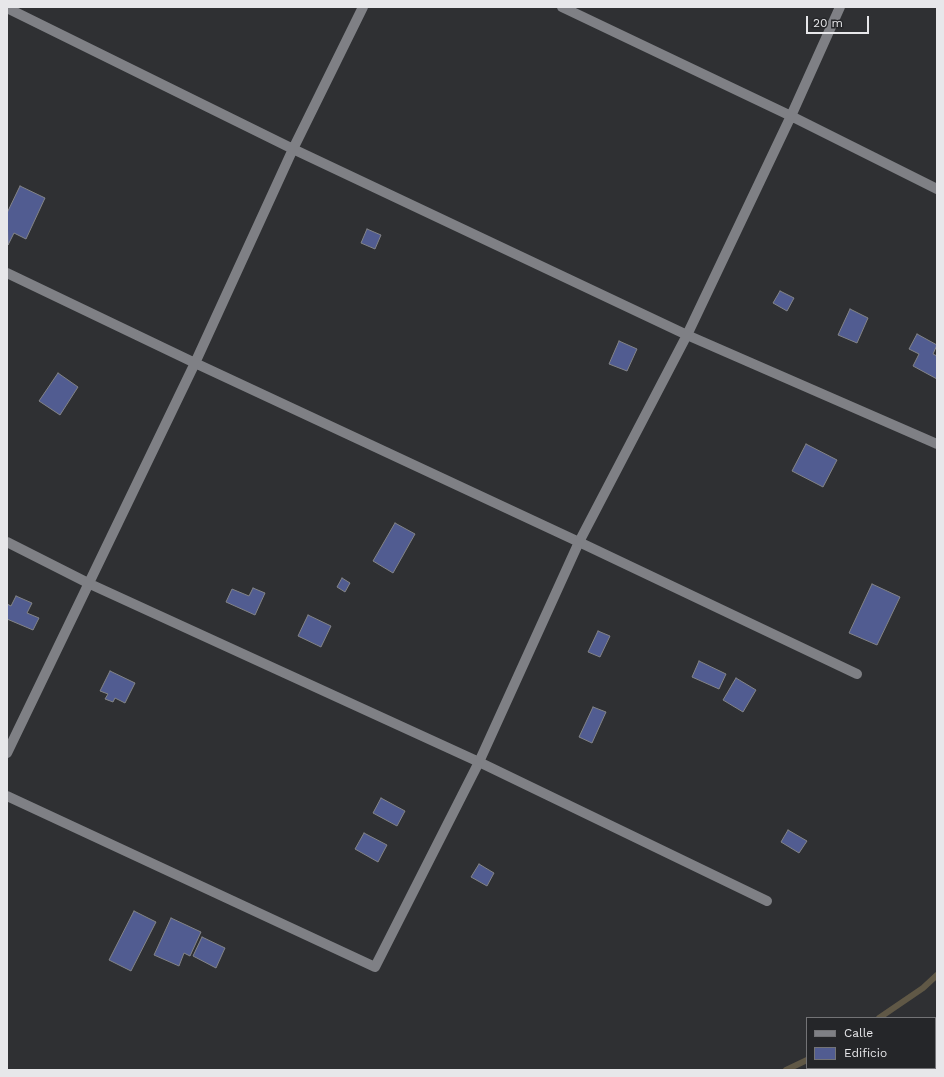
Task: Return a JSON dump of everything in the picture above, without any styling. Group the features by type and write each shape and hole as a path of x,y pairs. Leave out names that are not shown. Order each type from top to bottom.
{"street":[{"path":"7,753 196,363 293,149 363,7"},
{"path":"562,7 791,116 937,189"},
{"path":"7,796 375,967 479,762 579,542 687,335 791,116 840,7"},
{"path":"7,8 293,149 687,335 937,444"},
{"path":"7,273 857,674"},
{"path":"7,542 90,584 479,762 767,901"}],"building":[{"path":"20,186 45,198 26,239 14,233 8,245 7,213"},
{"path":"367,229 381,235 375,249 361,243"},
{"path":"780,291 794,298 787,311 773,303"},
{"path":"850,309 868,318 857,343 838,335"},
{"path":"917,334 937,345 933,354 937,356 937,379 913,366 919,354 909,349"},
{"path":"619,341 637,349 627,371 609,364"},
{"path":"58,373 78,387 60,415 39,401"},
{"path":"806,444 837,460 823,487 792,471"},
{"path":"395,523 415,534 393,573 373,561"},
{"path":"342,578 350,583 345,592 337,587"},
{"path":"872,584 900,597 877,645 849,633"},
{"path":"253,588 265,593 255,615 226,602 232,589 249,596"},
{"path":"16,596 32,603 27,613 39,618 33,630 7,619 7,604 11,606"},
{"path":"308,615 331,626 321,647 298,636"},
{"path":"598,631 610,636 600,657 588,652"},
{"path":"699,661 726,674 719,689 692,677"},
{"path":"110,671 135,683 125,703 115,698 113,702 105,699 108,694 100,691"},
{"path":"736,678 756,690 743,712 723,700"},
{"path":"593,707 606,712 592,743 579,737"},
{"path":"381,798 405,811 397,826 373,813"},
{"path":"788,830 807,841 799,853 781,842"},
{"path":"364,833 387,845 378,862 355,849"},
{"path":"479,864 494,873 487,886 471,877"},
{"path":"134,911 156,922 131,971 109,960"},
{"path":"171,918 201,932 190,956 184,953 179,966 154,955"},
{"path":"202,937 225,948 216,968 193,956"}],"waterway":[{"path":"880,1017 923,988 937,975"},
{"path":"786,1070 806,1060"}]}
